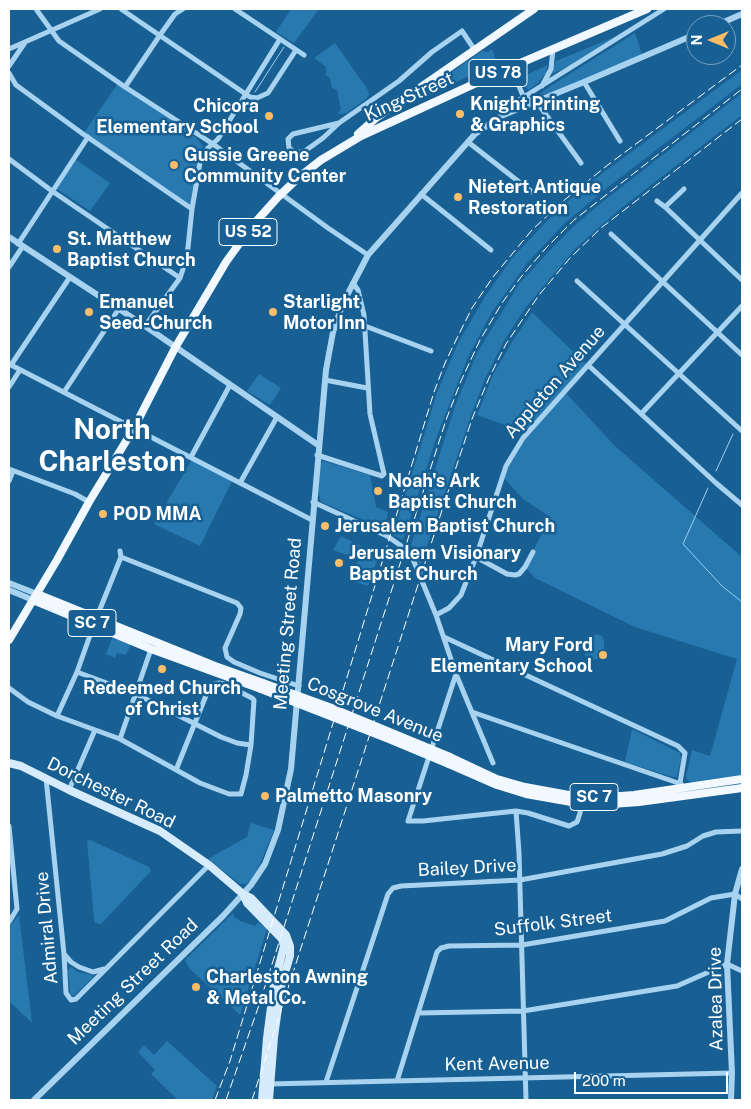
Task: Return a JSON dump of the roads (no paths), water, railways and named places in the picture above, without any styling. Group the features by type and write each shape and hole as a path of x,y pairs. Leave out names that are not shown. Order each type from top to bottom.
{"main road":[{"name":"US 52","path":"9,640 88,502 134,428 175,348 234,250 265,210 306,172 350,141 376,118 534,9"},
{"name":"King Street","path":"350,141 511,67 647,9"},
{"name":"Cosgrove Avenue","path":"35,597 216,666 262,686"},
{"name":"Cosgrove Avenue","path":"95,620 151,648 329,707 450,760 498,779 525,787 574,796 608,797 742,779"},
{"name":"Cosgrove Avenue","path":"450,760 497,786 526,794 582,803 612,804 639,802 738,789"},
{"name":"Dorchester Road","path":"9,764 21,766 69,790 160,830 210,865 243,894 247,903 282,939 284,946 274,984 267,1038 269,1100"},
{"path":"738,789 742,792"},
{"name":"Dorchester Road","path":"262,1100 267,1084"}],"street":[{"path":"36,9 59,41 125,87 213,144 368,255"},
{"path":"9,49 100,9"},
{"path":"121,9 250,97 258,98 268,93 296,50"},
{"path":"125,87 175,14 183,9"},
{"path":"236,9 304,55"},
{"name":"Meeting Street Road","path":"34,1100 223,916 243,894 265,864 278,830 291,768 317,455 325,380 333,332 342,303 368,255 475,134 542,86 664,9"},
{"path":"339,123 293,134 288,142 289,148 293,152 302,153 323,138 339,123 399,81 432,52 462,31 474,49"},
{"name":"Meeting Street Road","path":"501,116 686,38"},
{"path":"145,326 180,278 187,257 192,209 200,163 207,149 213,144 280,39"},
{"path":"9,66 24,44"},
{"path":"542,86 551,69 554,49"},
{"path":"511,67 524,98 536,101 581,163"},
{"path":"9,73 16,85 88,138 192,209"},
{"path":"584,82 620,141"},
{"path":"9,267 52,191 88,138"},
{"path":"468,142 532,192"},
{"path":"9,159 52,191 180,278"},
{"path":"665,207 684,189"},
{"name":"Appleton Avenue","path":"436,615 449,608 461,595 476,557 506,466 512,454 528,432 742,193"},
{"path":"420,194 491,250"},
{"path":"737,199 742,203"},
{"path":"657,201 742,280"},
{"path":"611,234 742,356"},
{"path":"9,237 145,326 318,445"},
{"path":"70,276 10,364 312,520"},
{"path":"577,281 742,431"},
{"path":"317,455 382,476 384,474 370,414 367,388 365,326 358,290 353,283"},
{"path":"641,414 742,306"},
{"path":"64,392 118,310"},
{"path":"365,326 431,351"},
{"path":"588,365 716,484 742,505"},
{"path":"9,387 20,370"},
{"path":"325,380 367,388"},
{"path":"191,457 230,385"},
{"path":"240,483 277,417"},
{"path":"9,481 11,470 72,493 88,502"},
{"path":"313,502 387,536 406,547 410,552 436,615 456,674 493,763"},
{"path":"476,557 507,574 514,575 519,574 525,567 533,552"},
{"path":"57,716 76,672 120,554 237,603 241,608 240,614 226,648 227,658 266,675 298,686"},
{"name":"Cosgrove Avenue","path":"9,583 35,597"},
{"name":"Cosgrove Avenue","path":"9,590 35,597"},
{"path":"444,637 678,746 685,753 682,786 472,712"},
{"path":"120,739 151,648"},
{"path":"76,672 136,694 221,737 237,743 251,745"},
{"path":"456,674 408,821 516,811 528,812 569,826 577,822 582,803"},
{"path":"9,688 28,702 57,716 120,739 176,770 200,783 229,794 241,794 251,745 254,700 250,696 224,684 211,685 176,770"},
{"path":"69,790 95,730"},
{"name":"Admiral Drive","path":"46,777 64,954 66,993 71,1000 76,999 210,865"},
{"path":"516,811 520,880 526,1100"},
{"path":"9,826 17,909 9,922"},
{"name":"Bailey Drive","path":"326,1082 388,894 394,888 401,886 520,880 662,854 686,846 703,836 716,832 742,831"},
{"name":"Azalea Drive","path":"731,1100 732,1072 727,964 735,894 742,869"},
{"path":"735,894 742,898"},
{"name":"Suffolk Street","path":"396,1080 437,952 442,948 450,946 522,945 665,921 711,898 735,894"},
{"path":"64,954 79,967 93,972 105,969"},
{"path":"418,1012 523,1011 677,986 727,964 742,971"},
{"name":"Kent Avenue","path":"267,1084 732,1072"}],"waterway":[{"path":"255,92 284,47"},
{"path":"716,471 733,434"},
{"path":"708,488 683,544 722,586 742,602"}],"railway":[{"path":"215,1100 230,1061 434,392 445,363 472,308 493,277 532,230 562,202 609,164 742,65"},
{"path":"226,1100 258,1008 446,420 480,340 502,303 521,277 574,220 742,89"},
{"path":"252,1100 444,504 472,419 489,378 506,344 539,295 570,258 601,228 742,119"}],"place":[{"name":"Knight Printing & Graphics","path":"460,114"},
{"name":"Chicora Elementary School","path":"269,116"},
{"name":"Gussie Greene Community Center","path":"174,165"},
{"name":"Nietert Antique Restoration","path":"458,197"},
{"name":"St. Matthew Baptist Church","path":"57,249"},
{"name":"Emanuel Seed-Church","path":"89,312"},
{"name":"Starlight Motor Inn","path":"273,312"},
{"name":"Noah's Ark Baptist Church","path":"378,491"},
{"name":"POD MMA","path":"103,514"},
{"name":"Jerusalem Baptist Church","path":"325,526"},
{"name":"Jerusalem Visionary Baptist Church","path":"339,563"},
{"name":"Mary Ford Elementary School","path":"603,655"},
{"name":"Redeemed Church of Christ","path":"162,669"},
{"name":"Palmetto Masonry","path":"265,796"},
{"name":"Charleston Awning & Metal Co.","path":"196,987"}],"district":[{"name":"North Charleston","path":"112,446"}]}
